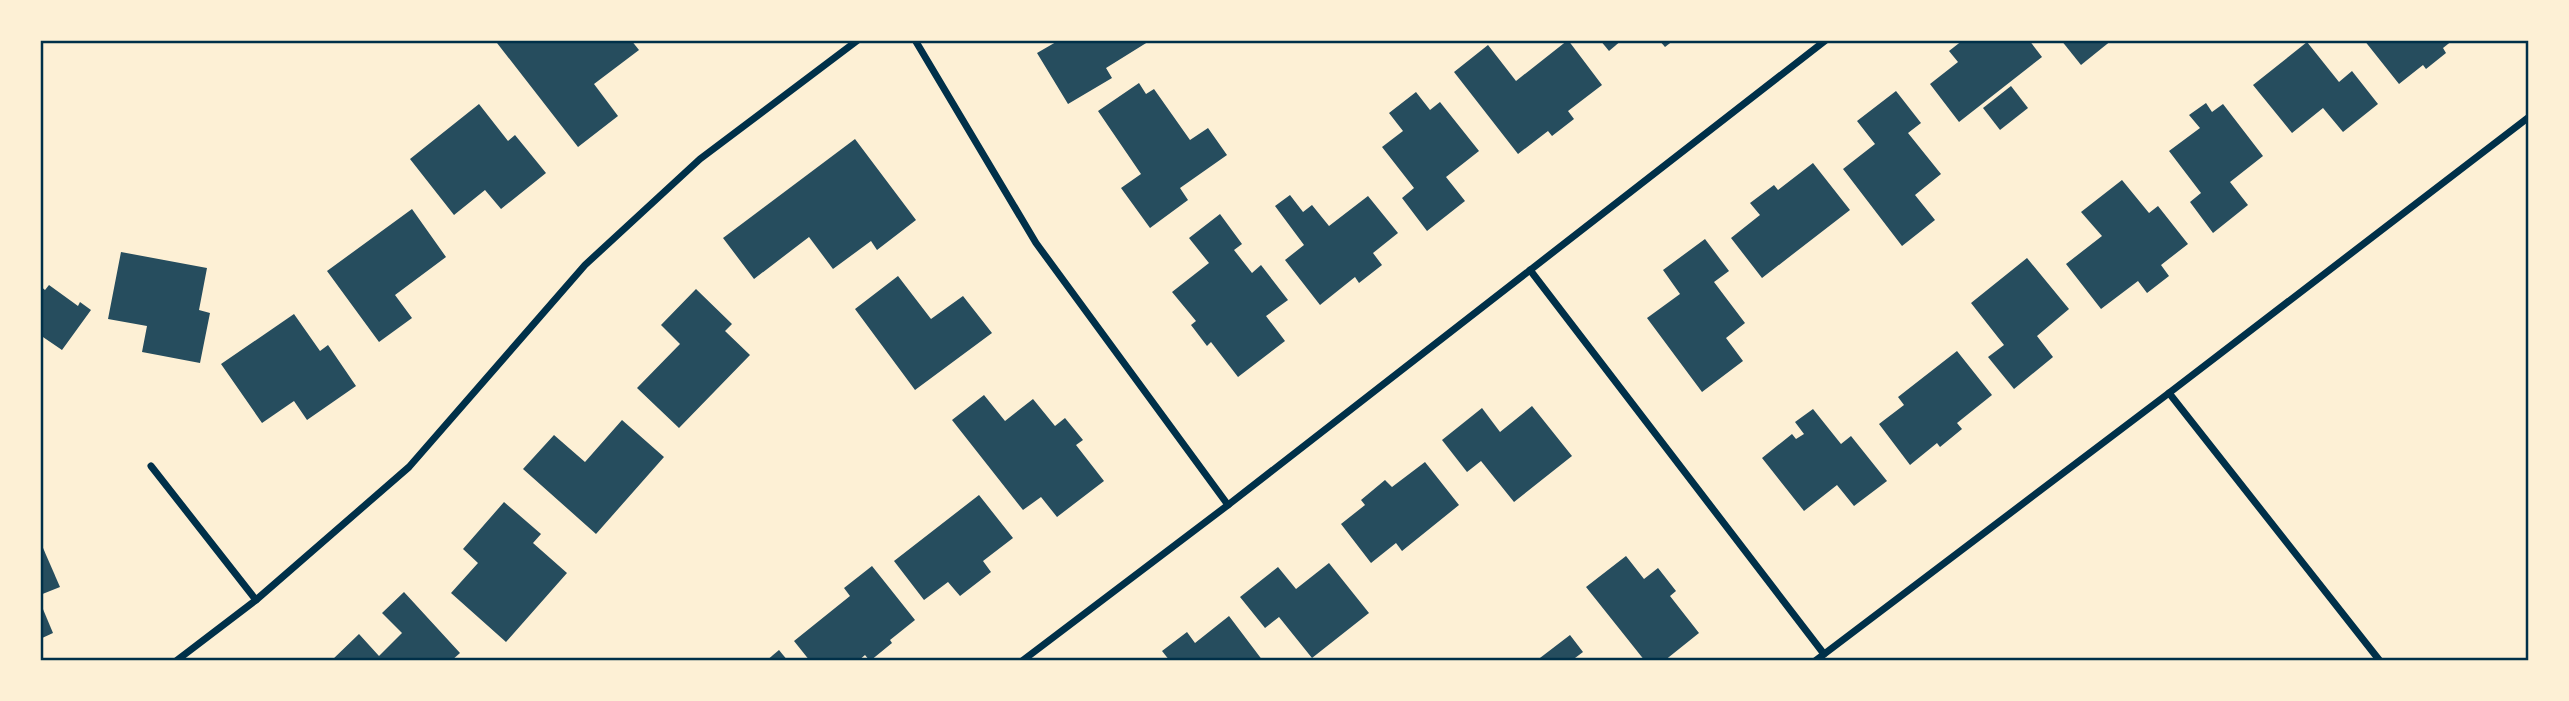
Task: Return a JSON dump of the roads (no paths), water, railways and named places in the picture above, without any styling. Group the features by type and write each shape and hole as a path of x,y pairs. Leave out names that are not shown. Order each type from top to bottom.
{"street":[{"path":"176,661 256,600 409,467 585,265 699,159 858,40"},
{"path":"915,40 1036,243 1228,505"},
{"path":"1023,661 1826,40"},
{"path":"1815,661 2529,117"},
{"path":"1530,271 1824,654"},
{"path":"2169,393 2380,661"},
{"path":"151,466 256,600"}]}
